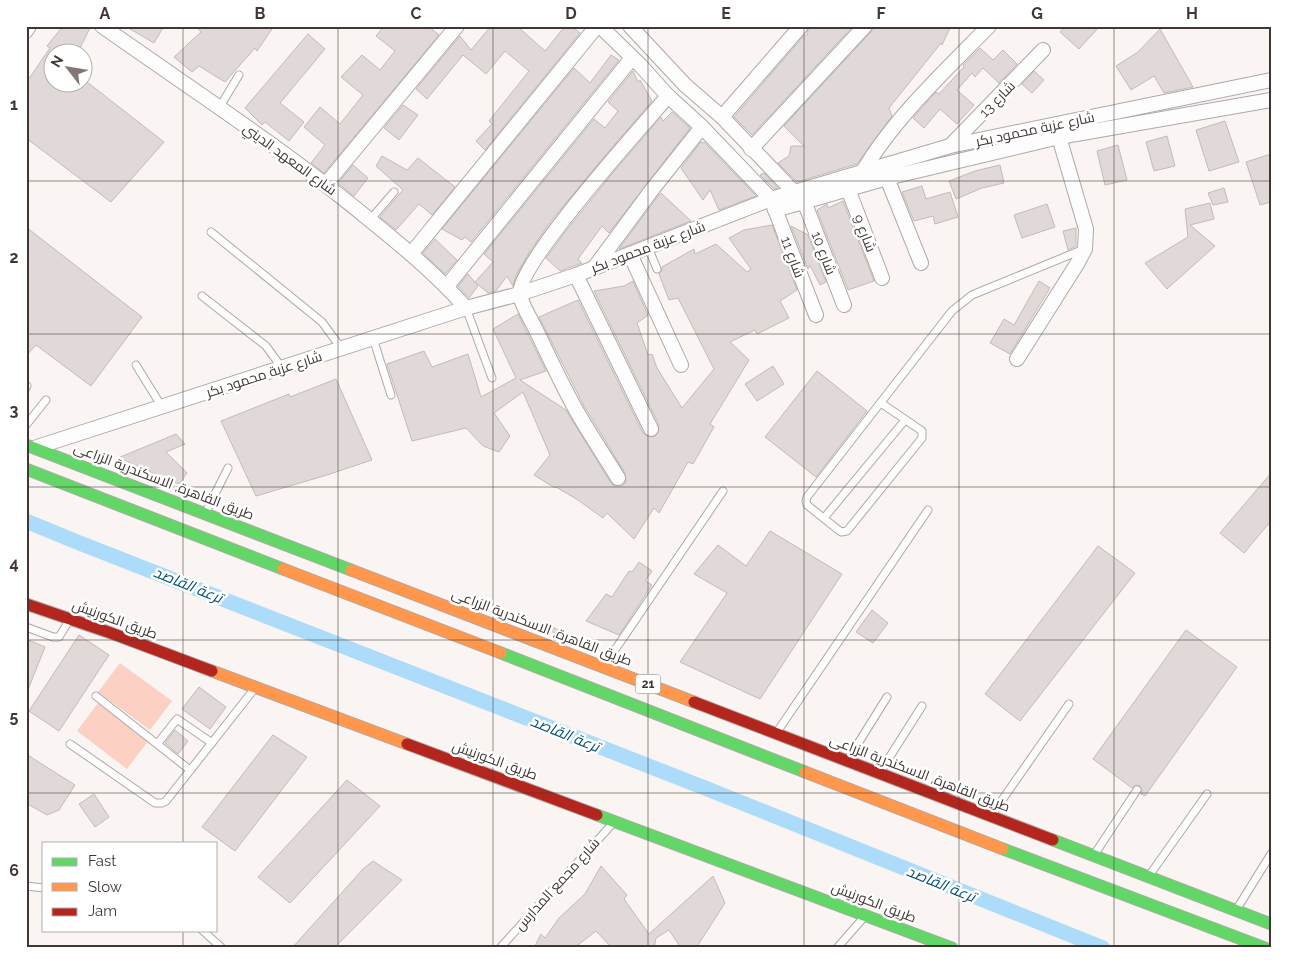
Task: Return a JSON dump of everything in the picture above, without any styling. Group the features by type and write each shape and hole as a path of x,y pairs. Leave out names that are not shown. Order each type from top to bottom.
{"main road":[{"name":"طريق القاهرة, الاسكندرية الزراعى","path":"31,446 880,773 950,814 991,816 1049,852 1093,856 1236,911 1270,922"},
{"name":"طريق القاهرة, الاسكندرية الزراعى","path":"26,470 491,649 950,814 1049,852 1265,948"},
{"name":"طريق الكورنيش","path":"26,604 70,618 256,687 866,915 922,939 952,948"}],"street":[{"path":"26,31 30,26"},
{"name":"شارع المعهد الديني","path":"102,26 326,184 411,254 446,286 466,308"},
{"path":"326,184 457,26"},
{"path":"411,254 598,26 702,127 773,205"},
{"path":"630,26 685,85 722,117 799,197"},
{"path":"722,117 800,26"},
{"path":"752,149 865,26"},
{"path":"862,173 884,138 989,26"},
{"name":"شارع 13","path":"950,146 1043,50"},
{"path":"446,286 632,58"},
{"name":"شارع عزبة محمود بكر","path":"31,446 162,407 466,308 519,294 576,275 648,247 799,197 862,173 950,146 1271,80"},
{"path":"618,478 577,412 519,294 523,279 531,265 559,225 608,164 668,96"},
{"name":"شارع عزبة محمود بكر","path":"799,197 848,189 1060,137 1271,100"},
{"path":"594,268 651,191 702,127"},
{"path":"1017,359 1085,249 1086,230 1060,137"},
{"path":"887,178 921,263"},
{"name":"شارع 9","path":"848,189 882,278"},
{"name":"شارع 10","path":"799,197 844,305"},
{"name":"شارع 11","path":"773,205 816,315"},
{"path":"630,254 681,365"},
{"path":"576,275 651,429"}],"lane":[{"path":"219,108 239,76"},
{"path":"370,220 394,192"},
{"path":"211,232 322,322 342,348"},
{"path":"648,247 657,269"},
{"path":"881,403 922,431 922,438 847,531 841,532 807,504 807,497 952,311 972,294 1085,249"},
{"path":"202,296 266,346 282,368"},
{"path":"466,308 492,378"},
{"path":"373,338 392,395"},
{"path":"136,366 162,407"},
{"path":"26,425 46,400"},
{"path":"824,518 904,420"},
{"path":"206,513 228,468"},
{"path":"603,667 723,492"},
{"path":"776,733 928,510"},
{"path":"26,627 53,637 59,637 70,618"},
{"path":"70,744 159,804 166,801 256,687"},
{"path":"96,696 190,770"},
{"path":"848,761 888,697"},
{"path":"991,816 1068,704"},
{"path":"880,773 922,706"},
{"path":"158,743 177,719 212,743"},
{"path":"1093,856 1137,790"},
{"path":"1148,877 1207,794"},
{"name":"شارع مجمع المدارس","path":"500,948 615,821"},
{"path":"1236,911 1271,854"},
{"path":"26,886 42,888"},
{"path":"837,948 866,915"},
{"path":"204,932 222,948"}],"shaded area":[{"path":"120,663 172,701 150,730 98,692"},
{"path":"98,703 148,741 127,769 77,731"}],"building":[{"path":"63,26 91,26 83,42 50,42"},
{"path":"125,26 164,26 154,43"},
{"path":"196,26 274,26 257,51 255,48 225,82 199,66 192,72 174,57 201,32"},
{"path":"384,26 428,26 439,35 324,173 311,163 325,145 304,127 320,107 340,124 363,95 341,77 362,55 380,70 395,51 376,36"},
{"path":"491,26 517,26 545,51 565,26 571,26 580,33 485,150 476,141 492,124 489,121 529,71 505,51 486,74 463,55 427,99 416,89 460,36 471,50"},
{"path":"810,26 853,26 752,135 734,117 803,37 808,34"},
{"path":"874,26 951,26 942,45 941,43 889,108 892,116 857,164 797,182 778,163 789,156 791,146 804,146 784,126 871,32"},
{"path":"1065,26 1100,26 1079,49 1060,32"},
{"path":"1160,29 1193,87 1164,93 1154,76 1131,90 1116,66 1138,52"},
{"path":"308,34 325,49 280,103 304,122 289,141 265,122 262,125 245,108"},
{"path":"980,48 993,60 1003,50 1017,64 999,83 983,68 975,77 972,73 957,90 974,105 957,124 940,109 924,128 913,118 936,92 939,94"},
{"path":"611,55 619,60 471,242 465,237 462,240 442,229 574,68 590,83"},
{"path":"42,60 42,92 92,92 92,86 164,142 111,202 26,138 26,83"},
{"path":"633,71 638,82 640,80 652,101 551,221 530,251 516,275 513,286 507,276 496,291 488,293 475,282 493,262 484,254 594,119 605,128 618,111 608,102"},
{"path":"1034,71 1044,80 1032,93 1022,84"},
{"path":"403,105 418,115 399,140 384,128"},
{"path":"672,112 690,128 609,233 602,226 578,259 582,263 560,271 546,258 616,169 661,117 663,121"},
{"path":"1225,121 1239,162 1209,171 1196,130"},
{"path":"1167,136 1175,166 1154,171 1146,142"},
{"path":"701,142 704,142 756,196 719,210 710,190 703,200 681,168"},
{"path":"1118,145 1127,180 1105,185 1097,151"},
{"path":"1271,154 1271,202 1260,205 1246,162"},
{"path":"382,156 407,170 418,158 455,187 432,215 419,204 396,230 380,217 403,190 376,166"},
{"path":"353,165 368,178 354,196 338,183"},
{"path":"1000,165 1004,183 982,188 956,199 949,181 975,171"},
{"path":"764,173 778,188 774,189 760,175"},
{"path":"922,186 926,199 950,192 958,217 935,224 933,216 914,221 902,192"},
{"path":"1224,188 1228,202 1213,205 1208,193"},
{"path":"661,193 691,221 619,249 658,196"},
{"path":"843,201 874,281 848,290 817,210 827,204 828,208"},
{"path":"1210,203 1214,219 1190,225 1215,246 1167,289 1145,263 1188,237 1185,209"},
{"path":"1047,204 1055,227 1022,238 1014,215"},
{"path":"772,225 797,290 780,301 789,318 757,334 755,330 730,342 749,360 710,424 714,427 693,464 688,462 659,513 654,508 634,539 607,513 603,518 578,500 534,475 550,455 523,392 494,413 510,436 499,452 483,446 466,428 412,441 387,364 424,351 432,367 468,354 481,397 516,378 493,329 518,314 546,371 520,380 566,410 611,483 614,486 622,486 626,482 625,473 584,406 539,317 578,300 643,433 654,437 658,433 659,425 594,291 624,286 633,281 648,315 637,323 648,355 652,354 657,368 682,408 714,369 678,298 669,300 659,274 662,267 694,249 695,254 716,244 747,272 751,269 729,238 744,230"},
{"path":"791,226 808,235 826,282 820,285 810,265 808,269"},
{"path":"26,227 142,317 91,386 36,345 26,356"},
{"path":"1076,228 1076,246 1068,250 1063,231"},
{"path":"435,239 457,260 445,274 423,253"},
{"path":"468,274 478,286 469,298 458,286"},
{"path":"1039,281 1050,288 1010,354 990,343 1004,319 1014,325"},
{"path":"773,366 784,384 757,401 745,384"},
{"path":"817,371 867,411 816,477 765,437"},
{"path":"336,379 372,460 256,496 221,421 289,394 290,397"},
{"path":"176,434 185,444 166,452 187,473 179,484 118,458"},
{"path":"1271,473 1271,521 1244,553 1220,533"},
{"path":"770,531 842,574 760,699 680,662 727,593 694,574 718,545 746,566"},
{"path":"1098,546 1135,573 1020,721 985,694"},
{"path":"639,562 652,571 645,581 652,585 619,635 586,621 606,594 612,597 629,571 632,572"},
{"path":"872,610 888,623 873,643 856,632"},
{"path":"497,611 543,623 572,636 571,639"},
{"path":"1186,630 1237,667 1145,796 1141,794 1140,786 1135,785 1132,788 1093,759"},
{"path":"79,635 109,655 59,731 29,711"},
{"path":"26,639 45,647 27,692 26,692"},
{"path":"199,687 226,707 210,729 182,709"},
{"path":"175,730 188,741 178,754 165,743"},
{"path":"273,735 307,757 235,851 202,827"},
{"path":"26,754 75,785 59,810 47,815 26,803"},
{"path":"347,780 380,806 290,903 258,877"},
{"path":"94,794 109,817 95,827 79,804"},
{"path":"373,861 402,880 334,948 292,948 364,868"},
{"path":"601,866 627,895 624,899 649,934 713,876 725,903 696,948 681,948 669,930 656,938 654,948 612,948 596,931 574,948 534,948 541,934 545,938 559,918 585,894"}],"waterway":[{"name":"ترعة القاصد","path":"26,521 710,790 1103,948"}],"traffic: fast":[{"path":"26,445 351,570"},
{"path":"26,469 283,569"},
{"path":"501,653 805,772"},
{"path":"597,815 952,948"},
{"path":"1053,840 1271,924"},
{"path":"1003,849 1265,948"}],"traffic: slow":[{"path":"283,569 501,653"},
{"path":"351,570 694,702"},
{"path":"212,671 407,744"},
{"path":"805,772 1003,849"}],"traffic: jam":[{"path":"26,604 111,633 212,671"},
{"path":"694,702 1053,840"},
{"path":"407,744 597,815"}]}
